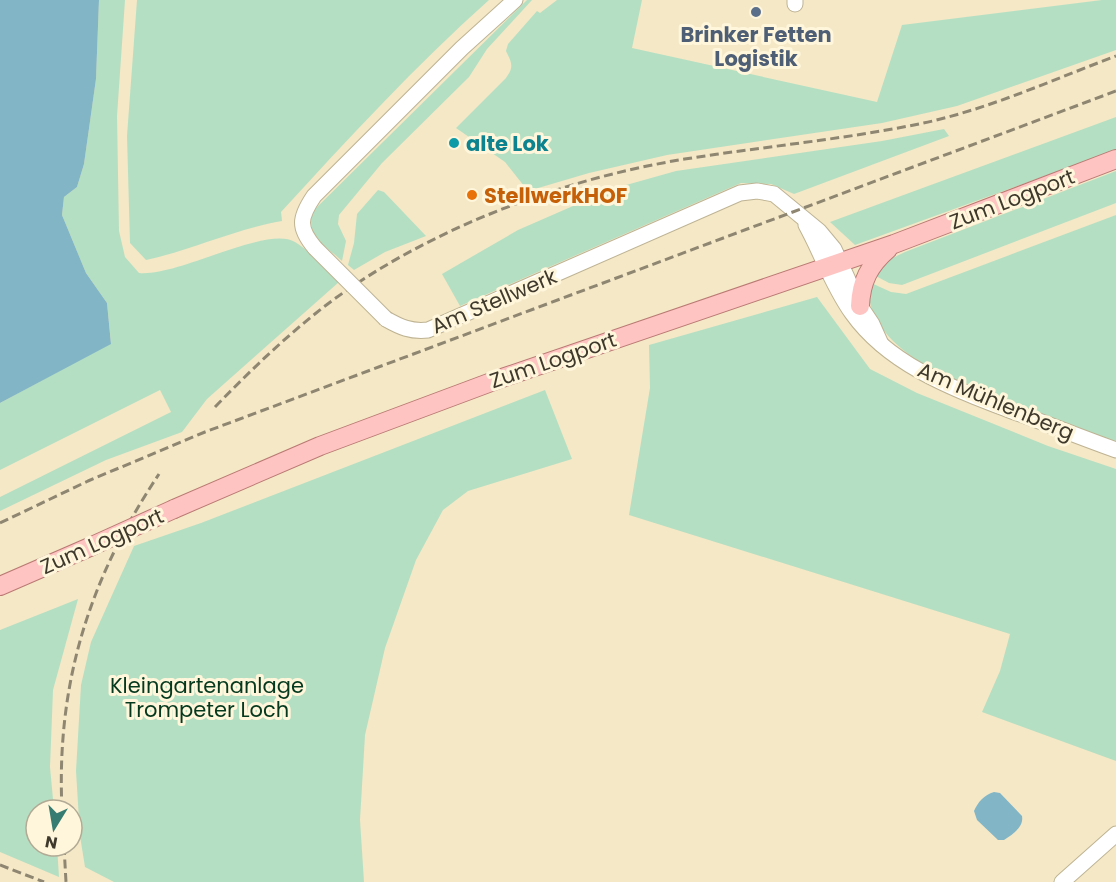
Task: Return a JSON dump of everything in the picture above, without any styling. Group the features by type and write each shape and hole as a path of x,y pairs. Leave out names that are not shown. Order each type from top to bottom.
{"main road":[{"name":"Zum Logport","path":"0,586 320,446 641,330 894,244 1116,159"},
{"path":"860,306 863,283 874,260 894,244"}],"street":[{"name":"Am Stellwerk","path":"515,0 462,48 314,196 302,219 303,234 386,319 401,328 416,331 428,330 740,193 757,191 774,194 786,202 803,219 819,249 832,266"},
{"name":"Am Mühlenberg","path":"832,266 872,324 881,344"},
{"name":"Am Mühlenberg","path":"832,266 853,315 881,344 924,375 1116,450"},
{"path":"1062,882 1116,834"}],"green space":[{"path":"99,0 125,0 117,116 119,231 125,257 139,273 156,272 243,245 282,239 295,242 312,255 339,282 207,399 182,432 106,460 0,511 0,497 171,412 160,390 0,470 0,403 111,343 107,303 86,273 62,215 64,197 77,187 84,164 96,79"},
{"path":"137,0 489,0 408,77 357,130 281,212 282,221 247,229 146,260 130,243 127,136"},
{"path":"527,0 532,0 487,49 469,77 382,163 339,215 338,224 346,241 342,261 314,234 311,220 313,211"},
{"path":"557,0 642,0 632,48 877,102 902,25 1116,0 1116,50 957,106 882,123 667,155 589,173 528,191 505,162 456,128 509,74 511,65 506,51 508,44 537,11 540,13"},
{"path":"1116,117 1116,150 855,245 830,222"},
{"path":"944,129 949,136 794,194 771,184 741,183 460,306 442,274 518,230 612,189 676,171 882,141"},
{"path":"1116,171 1116,203 902,285 889,283 872,274 880,264 905,252"},
{"path":"378,190 384,192 426,236 385,252 354,270 348,265 354,243 357,214"},
{"path":"1116,215 1116,446 975,390 923,364 900,347 882,328 871,307 869,282 891,292 906,294"},
{"path":"817,297 870,369 917,393 1048,446 1116,469 1116,761 982,712 1000,671 1010,634 629,515 650,388 649,345"},
{"name":"Kleingartenanlage Trompeter Loch","path":"545,390 572,459 468,491 443,510 416,560 385,648 365,735 360,820 364,882 114,882 85,867 84,798 78,798 76,771 81,685 91,642 134,546 201,523"},
{"path":"78,599 53,690 50,767 53,798 24,798 24,858 58,858 59,877 0,852 0,630"}],"water":[{"path":"0,0 99,0 96,79 84,164 77,187 64,197 62,215 86,273 107,303 111,344 0,403"},
{"path":"994,792 1000,793 1022,816 1020,827 1004,840 998,840 977,820 974,811 982,799"}],"railway":[{"path":"215,407 268,355 325,306 405,254 493,213 586,181 633,169 709,155 859,135 944,118 1019,94 1116,56"},
{"path":"0,523 88,481 205,432 1116,91"},
{"path":"62,798 65,719 82,634 113,553 134,513 159,474"},
{"path":"65,858 66,882"},
{"path":"0,865 44,882"}],"place":[{"name":"Brinker Fetten Logistik","path":"756,12"},
{"name":"alte Lok","path":"454,143"},
{"name":"StellwerkHOF","path":"472,195"}]}
